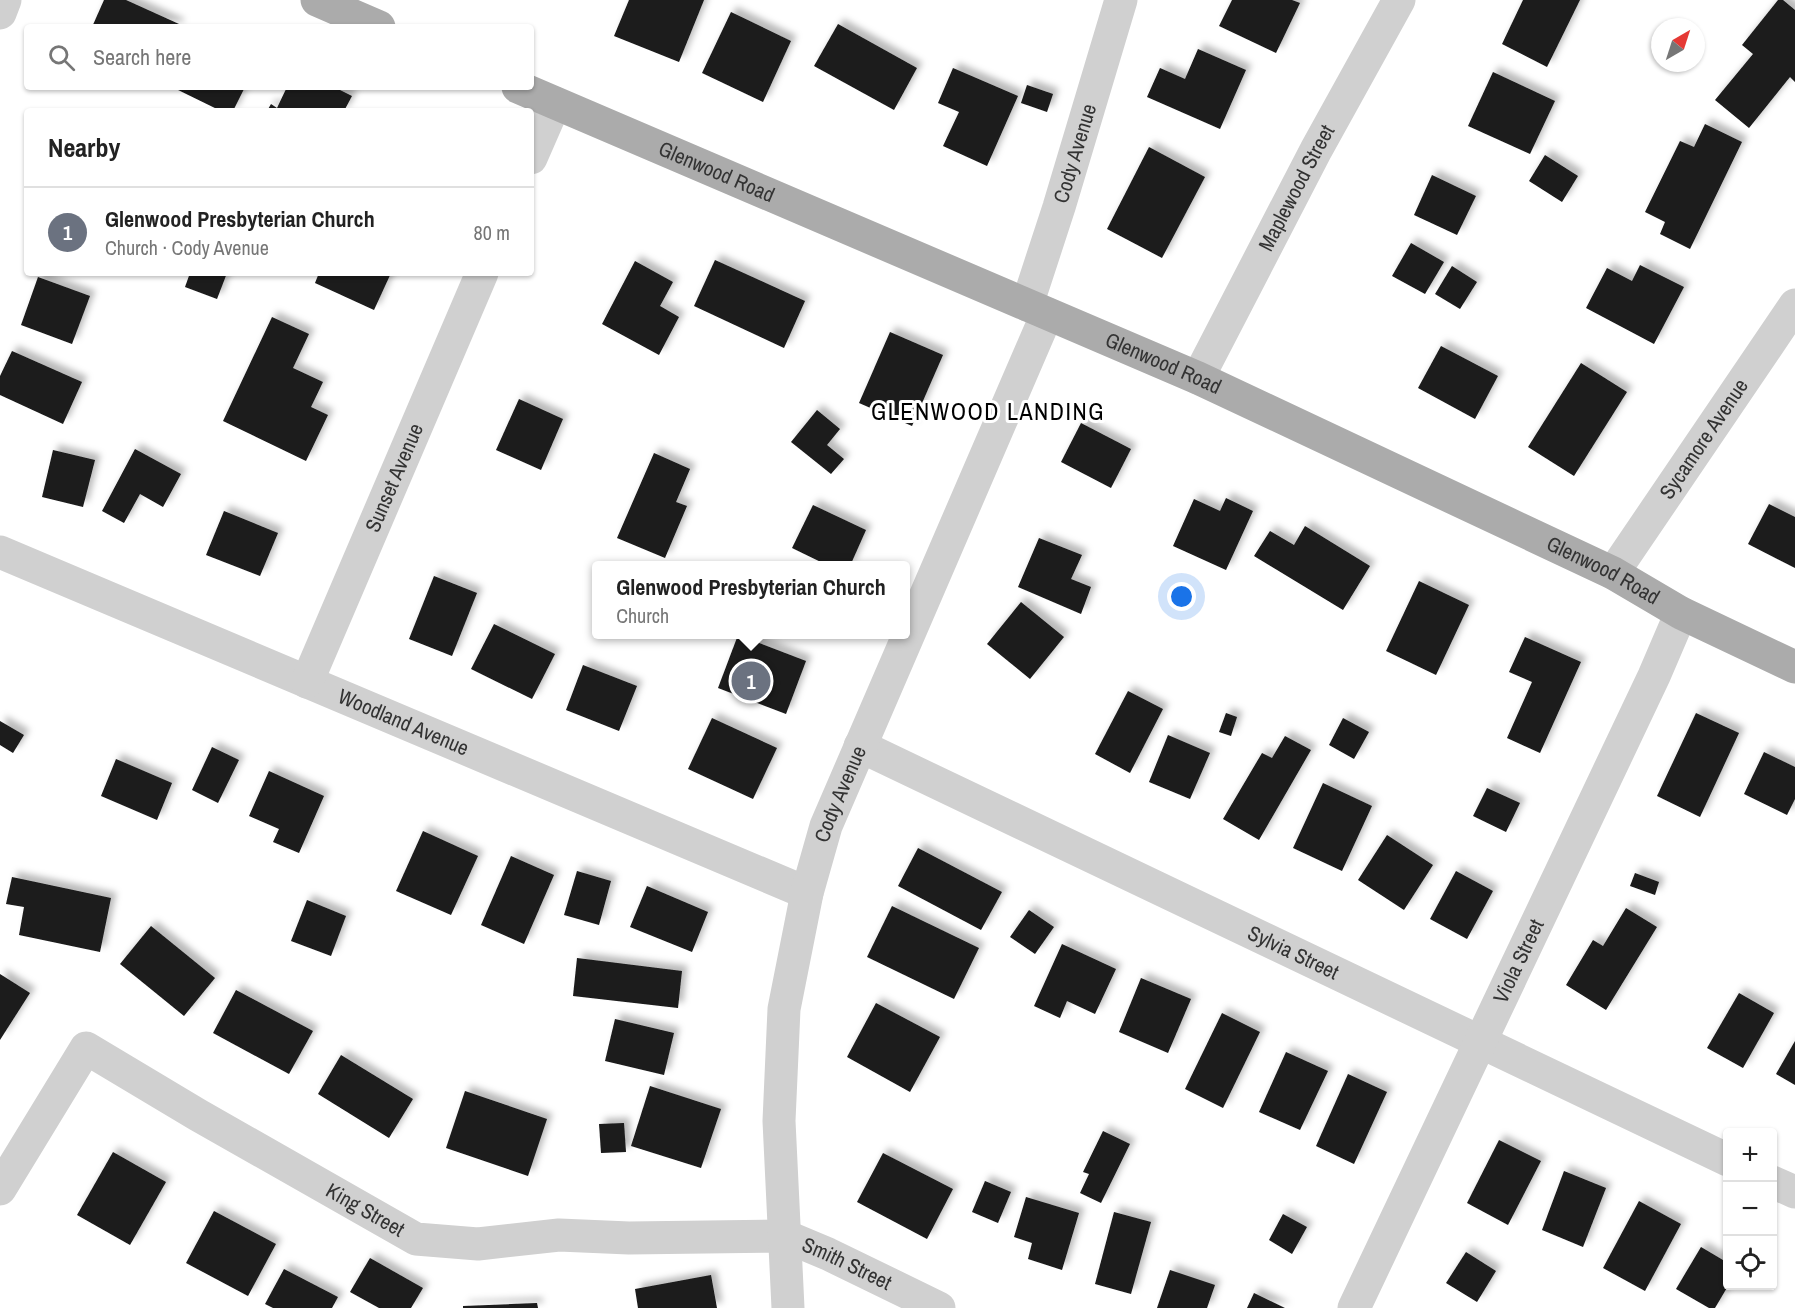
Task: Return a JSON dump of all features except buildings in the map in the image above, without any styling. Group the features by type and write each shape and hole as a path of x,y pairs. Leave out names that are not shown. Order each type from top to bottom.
{"main road":[{"path":"317,0 372,24"},
{"name":"Glenwood Road","path":"525,90 1198,378 1613,573 1681,613 1795,667"}],"street":[{"path":"0,13 5,0"},
{"name":"Cody Avenue","path":"910,623 1037,309 1059,207 1122,0"},
{"name":"Maplewood Street","path":"1198,378 1316,150 1399,0"},
{"path":"534,152 555,103"},
{"name":"Sunset Avenue","path":"307,682 481,276"},
{"name":"Sycamore Avenue","path":"1613,573 1795,305"},
{"name":"Woodland Avenue","path":"0,552 807,893"},
{"name":"Viola Street","path":"1354,1308 1654,676 1681,613"},
{"name":"Cody Avenue","path":"788,1308 779,1121 784,1009 807,893 826,826 903,639"},
{"name":"Sylvia Street","path":"860,746 1723,1158"},
{"name":"King Street","path":"0,1189 86,1048 198,1115 416,1239 478,1244 559,1235 629,1239 785,1236"},
{"path":"1777,1184 1795,1192"},
{"name":"Smith Street","path":"785,1236 828,1254 939,1308"}],"place":[{"name":"Glenwood Presbyterian Church","path":"751,681"}],"district":[{"name":"GLENWOOD LANDING","path":"988,412"}]}
